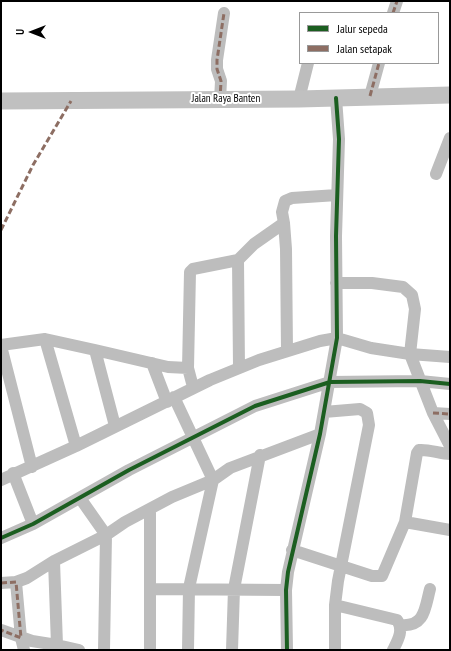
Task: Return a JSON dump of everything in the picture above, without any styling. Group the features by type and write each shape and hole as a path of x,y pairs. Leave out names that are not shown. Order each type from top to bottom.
{"main road":[{"name":"Jalan Raya Banten","path":"1,101 299,99 450,95"}],"street":[{"path":"393,12 397,1"},
{"path":"220,100 221,81 217,69 217,60 224,13"},
{"path":"299,99 308,64"},
{"path":"370,96 379,64"},
{"path":"287,650 286,590 292,550 320,434 337,338 336,283 339,139 336,98"},
{"path":"436,174 450,138"},
{"path":"287,351 286,249 282,212 285,201 292,198 337,195"},
{"path":"193,387 188,368 190,272 194,269 238,260 254,244 284,223"},
{"path":"238,260 239,368"},
{"path":"336,283 403,287 412,295 415,309 410,354 433,413 450,446"},
{"path":"1,480 13,473 32,467 171,400 193,387 239,368 287,351 337,338 371,348 410,354 450,357"},
{"path":"32,467 1,346 45,340 152,363 188,368"},
{"path":"45,340 76,446"},
{"path":"95,350 115,426"},
{"path":"152,363 171,400 193,436 213,480 189,588 188,650"},
{"path":"1,538 33,524 129,470 193,436 255,406 330,382 420,381 450,384"},
{"path":"324,412 360,409 367,413 369,418 369,425 341,565 335,605 335,650"},
{"path":"433,413 450,414"},
{"path":"1,583 16,582 27,578 54,561 106,535 125,522 213,480 230,468 320,434"},
{"path":"292,550 372,576 382,576 405,522 417,453 424,449 441,454 450,454"},
{"path":"232,650 234,589 260,456"},
{"path":"13,473 33,524"},
{"path":"80,498 106,535 104,650"},
{"path":"150,509 150,650"},
{"path":"405,522 450,530"},
{"path":"54,561 57,645"},
{"path":"16,582 21,638 24,650"},
{"path":"150,589 189,588 286,590"},
{"path":"401,625 415,624 419,621 430,589"},
{"path":"335,605 397,620 401,625 401,632 393,650"},
{"path":"1,630 21,638 79,650"}],"marked path":[{"path":"393,12 397,1"},
{"path":"220,100 221,81 217,69 217,60 224,13"},
{"path":"370,96 379,64"},
{"path":"1,230 33,165 71,101"},
{"path":"433,413 450,414"},
{"path":"1,583 16,582 21,638 1,630"}],"cycle path":[{"path":"287,650 286,590 288,572 320,434 337,338 336,236 339,139 336,98"},
{"path":"1,538 33,524 129,470 255,406 330,382 420,381 450,384"}]}
